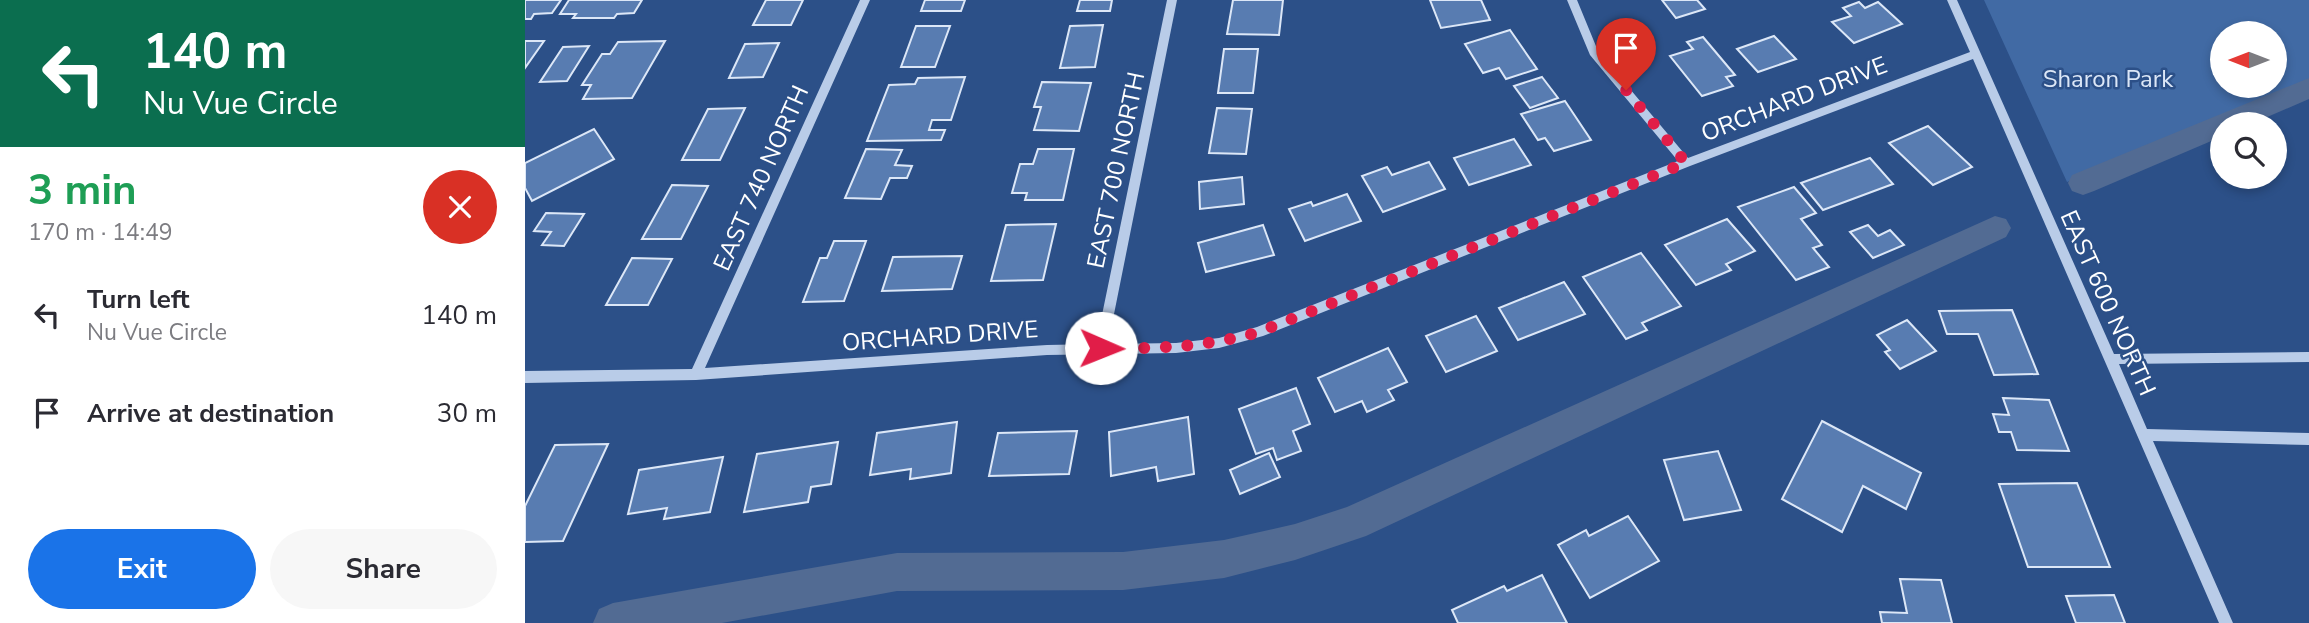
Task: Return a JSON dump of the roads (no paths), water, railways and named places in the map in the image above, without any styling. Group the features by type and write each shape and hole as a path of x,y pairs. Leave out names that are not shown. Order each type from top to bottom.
{"street":[{"name":"EAST 740 NORTH","path":"696,374 865,0"},
{"name":"EAST 700 NORTH","path":"1101,348 1173,0"},
{"path":"1572,0 1594,52 1686,163"},
{"name":"EAST 600 NORTH","path":"1952,0 2226,623"},
{"name":"ORCHARD DRIVE","path":"525,377 696,374 1101,348 1176,348 1219,343 1259,332 1686,163 1976,54"},
{"path":"2110,359 2309,357"},
{"path":"2143,435 2309,439"}],"waterway":[{"path":"2083,183 2309,88"},
{"path":"613,623 897,572 1123,571 1224,559 1295,542 1353,523 1995,228"}],"park label":[{"name":"Sharon Park","path":"2108,79"}]}
